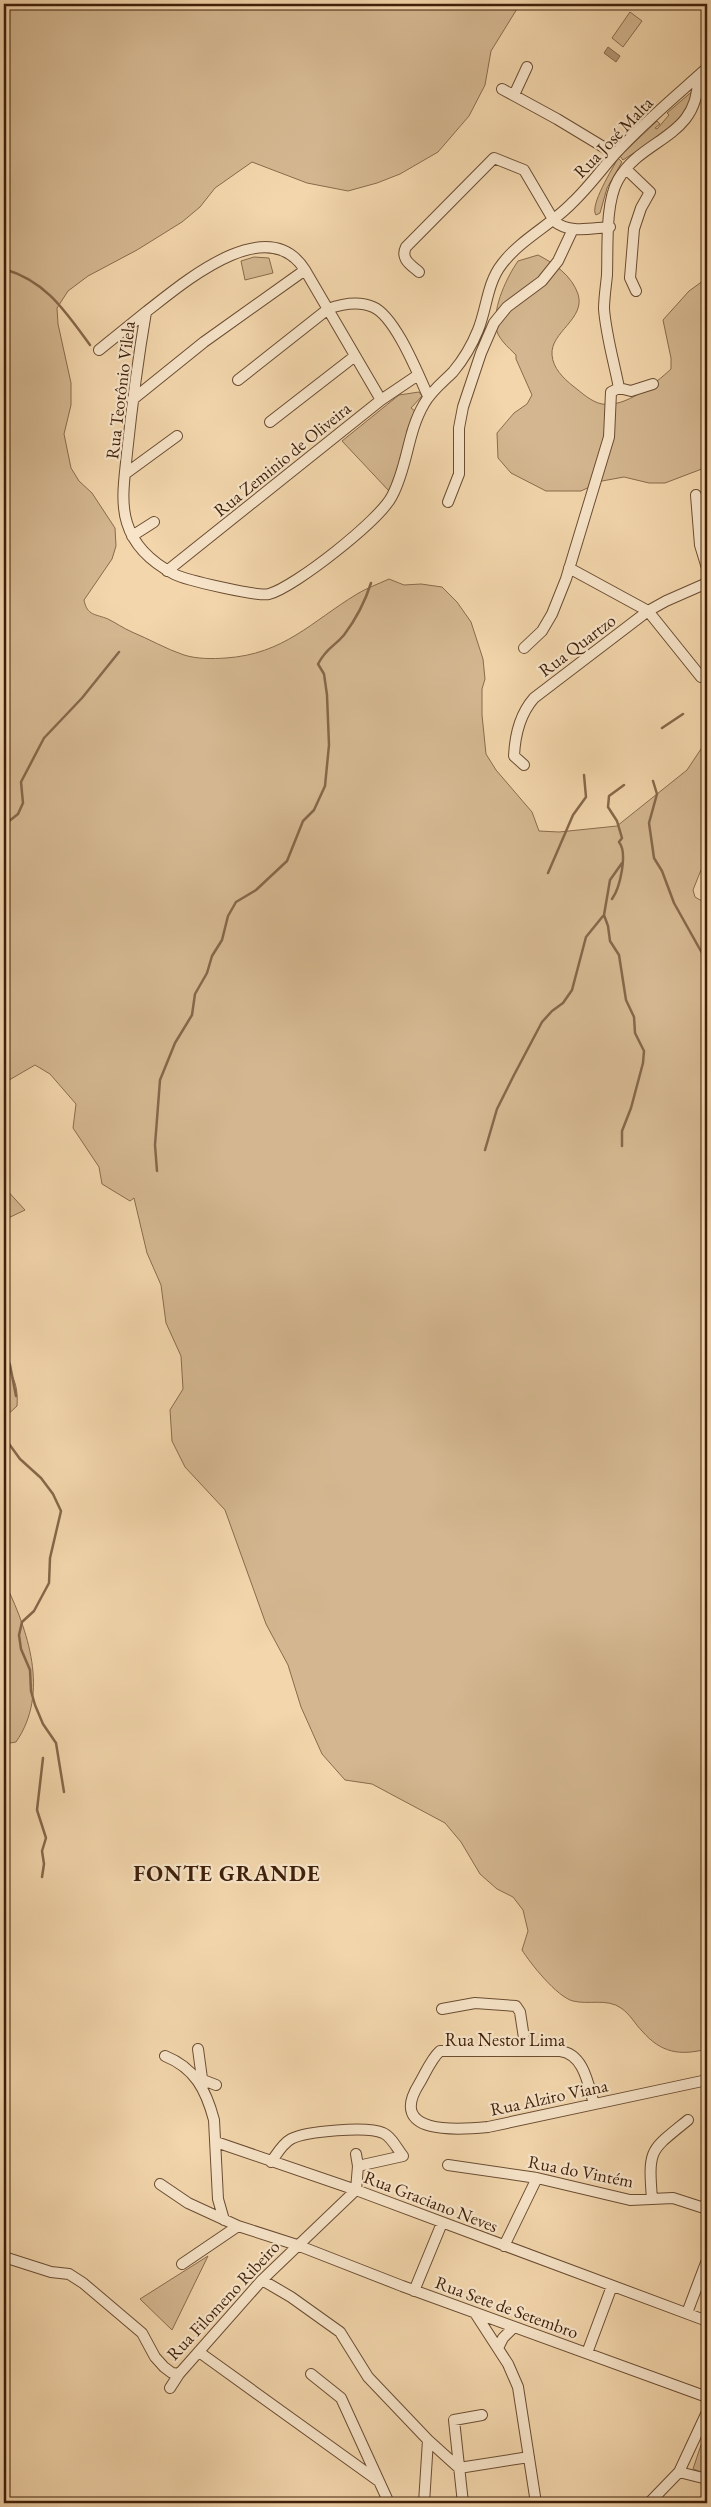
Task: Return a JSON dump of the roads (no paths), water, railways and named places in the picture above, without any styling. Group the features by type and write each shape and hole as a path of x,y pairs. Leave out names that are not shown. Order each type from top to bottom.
{"street":[{"path":"514,95 528,67"},
{"name":"Rua José Malta","path":"168,571 184,579 268,595 294,581 363,530 391,498 406,462 412,428 428,396 465,356 478,330 492,281 500,267 509,255 554,221 585,190 615,154 707,69"},
{"name":"Rua José Malta","path":"619,388 604,308 611,199 618,180 626,169 684,122 697,96 698,76"},
{"path":"502,89 615,154"},
{"path":"420,272 406,260 404,252 406,247 494,158 524,170 554,221 559,225 573,229 610,227"},
{"path":"626,169 650,192 641,208 634,229 630,278 636,291"},
{"path":"448,502 459,474 459,428 463,407 494,323 507,307 538,285 552,270 573,229"},
{"name":"Rua Teotônio Vilela","path":"168,571 147,554 132,536 126,520 125,474 132,400 146,312 212,264 235,252 268,248 285,251 302,266"},
{"path":"132,400 302,266 381,400"},
{"path":"238,380 328,309 339,305 357,304 373,307 381,312 409,354 428,396"},
{"path":"99,350 146,312"},
{"path":"270,422 355,356"},
{"name":"Rua Zeminio de Oliveira","path":"168,571 381,400 418,375"},
{"path":"524,648 542,631 552,614 569,568 609,438 610,392 619,388 631,391 653,384"},
{"path":"125,474 178,436"},
{"path":"696,494 700,545 707,568"},
{"path":"132,536 154,522"},
{"path":"569,568 648,611 701,677"},
{"name":"Rua Quartzo","path":"524,765 514,756 514,740 526,707 534,698 648,611 707,583"},
{"path":"442,2009 475,2003 516,2006 520,2012 526,2052"},
{"path":"198,2049 203,2083 214,2120 218,2199 224,2220"},
{"name":"Rua Nestor Lima","path":"411,2102 414,2092 440,2051 560,2051 576,2057 581,2065 594,2104"},
{"path":"165,2056 183,2064 203,2083 216,2085"},
{"name":"Rua Alziro Viana","path":"411,2102 411,2112 416,2120 424,2125 468,2129 488,2127 707,2080"},
{"path":"652,2199 651,2154 659,2144 688,2120"},
{"path":"271,2162 284,2144 301,2136 371,2130 386,2135 403,2156 358,2166"},
{"name":"Rua Graciano Neves","path":"216,2142 356,2190 707,2321"},
{"path":"356,2154 358,2166 356,2190"},
{"name":"Rua do Vintém","path":"448,2166 537,2178 630,2200 680,2199 707,2209"},
{"path":"504,2246 537,2178"},
{"name":"Rua Filomeno Ribeiro","path":"160,2184 188,2203 224,2220 297,2245"},
{"name":"Rua Filomeno Ribeiro","path":"170,2388 175,2374 199,2352 262,2280 356,2190"},
{"path":"414,2291 442,2223"},
{"path":"182,2264 238,2226"},
{"name":"Rua Sete de Setembro","path":"297,2245 414,2291 707,2397"},
{"path":"4,2257 51,2272 69,2274 83,2283 142,2333 155,2357 175,2374"},
{"path":"687,2313 707,2260"},
{"path":"262,2280 291,2297 340,2332 368,2377 428,2440 459,2468"},
{"path":"587,2353 612,2286"},
{"path":"475,2313 508,2364 518,2387 536,2503"},
{"path":"498,2348 503,2338 514,2328"},
{"path":"199,2352 377,2480"},
{"path":"311,2374 341,2398 389,2503"},
{"path":"649,2503 678,2472 707,2412"},
{"path":"463,2503 454,2420 482,2415"},
{"path":"424,2503 428,2440"},
{"path":"459,2468 530,2457"},
{"path":"678,2472 707,2480"}],"waterway":[{"path":"4,269 19,274 43,289 63,309 90,345"},
{"path":"157,1171 155,1145 160,1080 175,1043 192,1015 195,994 207,973 212,956 222,940 228,916 236,902 256,890 287,861 303,821 314,810 325,786 329,745 327,695 324,674 318,664 324,654 344,635 352,623 363,604 371,583"},
{"path":"4,821 8,822 18,814 23,803 21,782 44,738 82,698 119,652"},
{"path":"662,728 683,714"},
{"path":"548,873 573,815 586,797 584,775"},
{"path":"653,781 657,794 649,823 654,858 662,871 674,903 707,962"},
{"path":"612,899 620,879 623,854 619,842 622,838 617,821 608,807 609,796 624,785"},
{"path":"622,863 610,880 604,915 610,941 619,955 626,1000 634,1017 635,1033 644,1051 643,1063 631,1108 622,1131 622,1146"},
{"path":"485,1150 497,1109 514,1075 542,1022 563,1003 572,990 586,937 603,916"},
{"path":"4,1351 10,1365 16,1396"},
{"path":"4,1437 20,1459 41,1478 53,1494 61,1511 50,1558 49,1583 34,1611 22,1622 19,1635 21,1649 30,1670 31,1691 35,1705 43,1724 56,1743 64,1792"},
{"path":"42,1877 44,1864 42,1851 46,1838 37,1810 43,1758"}],"district":[{"name":"FONTE GRANDE","path":"227,1873"}]}
